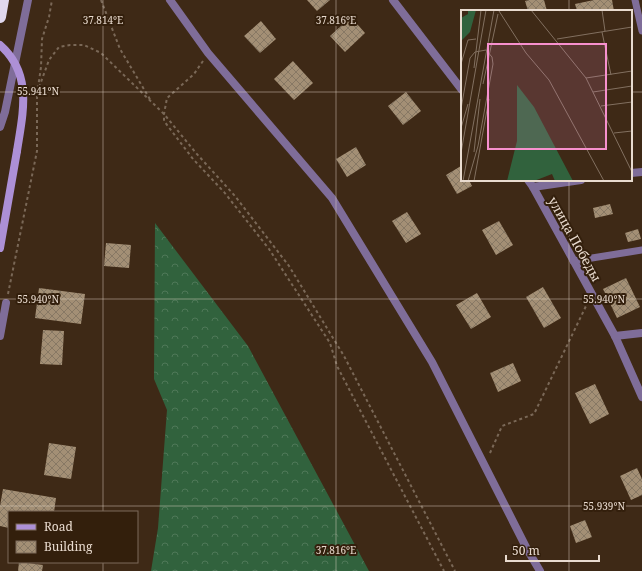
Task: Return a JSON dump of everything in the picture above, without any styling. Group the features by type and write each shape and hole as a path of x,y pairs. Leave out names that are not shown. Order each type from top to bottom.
{"highway":[{"path":"0,17 3,0"}],"main road":[{"path":"0,45 11,56 19,71 24,92 24,110 0,248"}],"street":[{"path":"0,127 5,112 28,0"},
{"path":"170,0 208,53 332,198 432,362 527,549 540,571"},
{"path":"393,0 461,89"},
{"path":"632,173 642,172"},
{"path":"530,183 564,181"},
{"name":"улица Победы","path":"530,183 615,336 642,397"},
{"path":"0,336 6,303"},
{"path":"615,336 642,333"}],"lane":[{"path":"635,0 642,31"},
{"path":"573,260 642,250"}],"path":[{"path":"6,303 36,151 42,39 49,17 52,0"},
{"path":"101,0 120,49 153,103"},
{"path":"38,93 49,60 59,47 84,45 100,53 164,114 196,153 235,196 289,266 344,356 455,571"},
{"path":"208,53 194,74 167,98 164,121 189,154 224,192 269,249 330,343 337,366 444,571"},
{"path":"485,466 502,426 534,414 592,294"}],"green space":[{"path":"155,223 248,346 369,571 151,571 158,528 167,410 154,379"}],"building":[{"path":"307,0 330,0 317,11"},
{"path":"544,0 547,10 528,10 525,1"},
{"path":"594,0 612,0 614,10 577,10 575,4"},
{"path":"351,17 365,33 345,52 330,36"},
{"path":"261,21 276,39 260,53 244,36"},
{"path":"293,61 313,83 294,100 274,79"},
{"path":"406,92 421,111 403,125 388,106"},
{"path":"356,147 366,165 347,177 336,159"},
{"path":"461,166 461,181 470,181 472,186 457,194 446,175"},
{"path":"610,204 613,214 595,218 593,208"},
{"path":"407,212 421,234 406,243 392,221"},
{"path":"499,221 513,245 496,255 482,230"},
{"path":"638,229 641,239 628,242 625,233"},
{"path":"106,243 131,245 129,268 104,266"},
{"path":"626,278 640,307 617,318 603,289"},
{"path":"543,287 561,318 544,328 526,297"},
{"path":"39,288 85,294 81,324 35,318"},
{"path":"477,293 491,317 471,329 456,305"},
{"path":"43,330 64,331 62,365 40,364"},
{"path":"513,363 521,381 498,392 490,373"},
{"path":"595,384 609,414 590,424 575,393"},
{"path":"49,443 76,447 71,479 44,475"},
{"path":"637,468 642,479 642,495 631,500 620,476"},
{"path":"3,489 56,498 54,511 8,511 8,528 0,526 0,506"},
{"path":"585,520 592,537 576,543 570,526"},
{"path":"19,563 43,565 42,571 18,571"}]}
